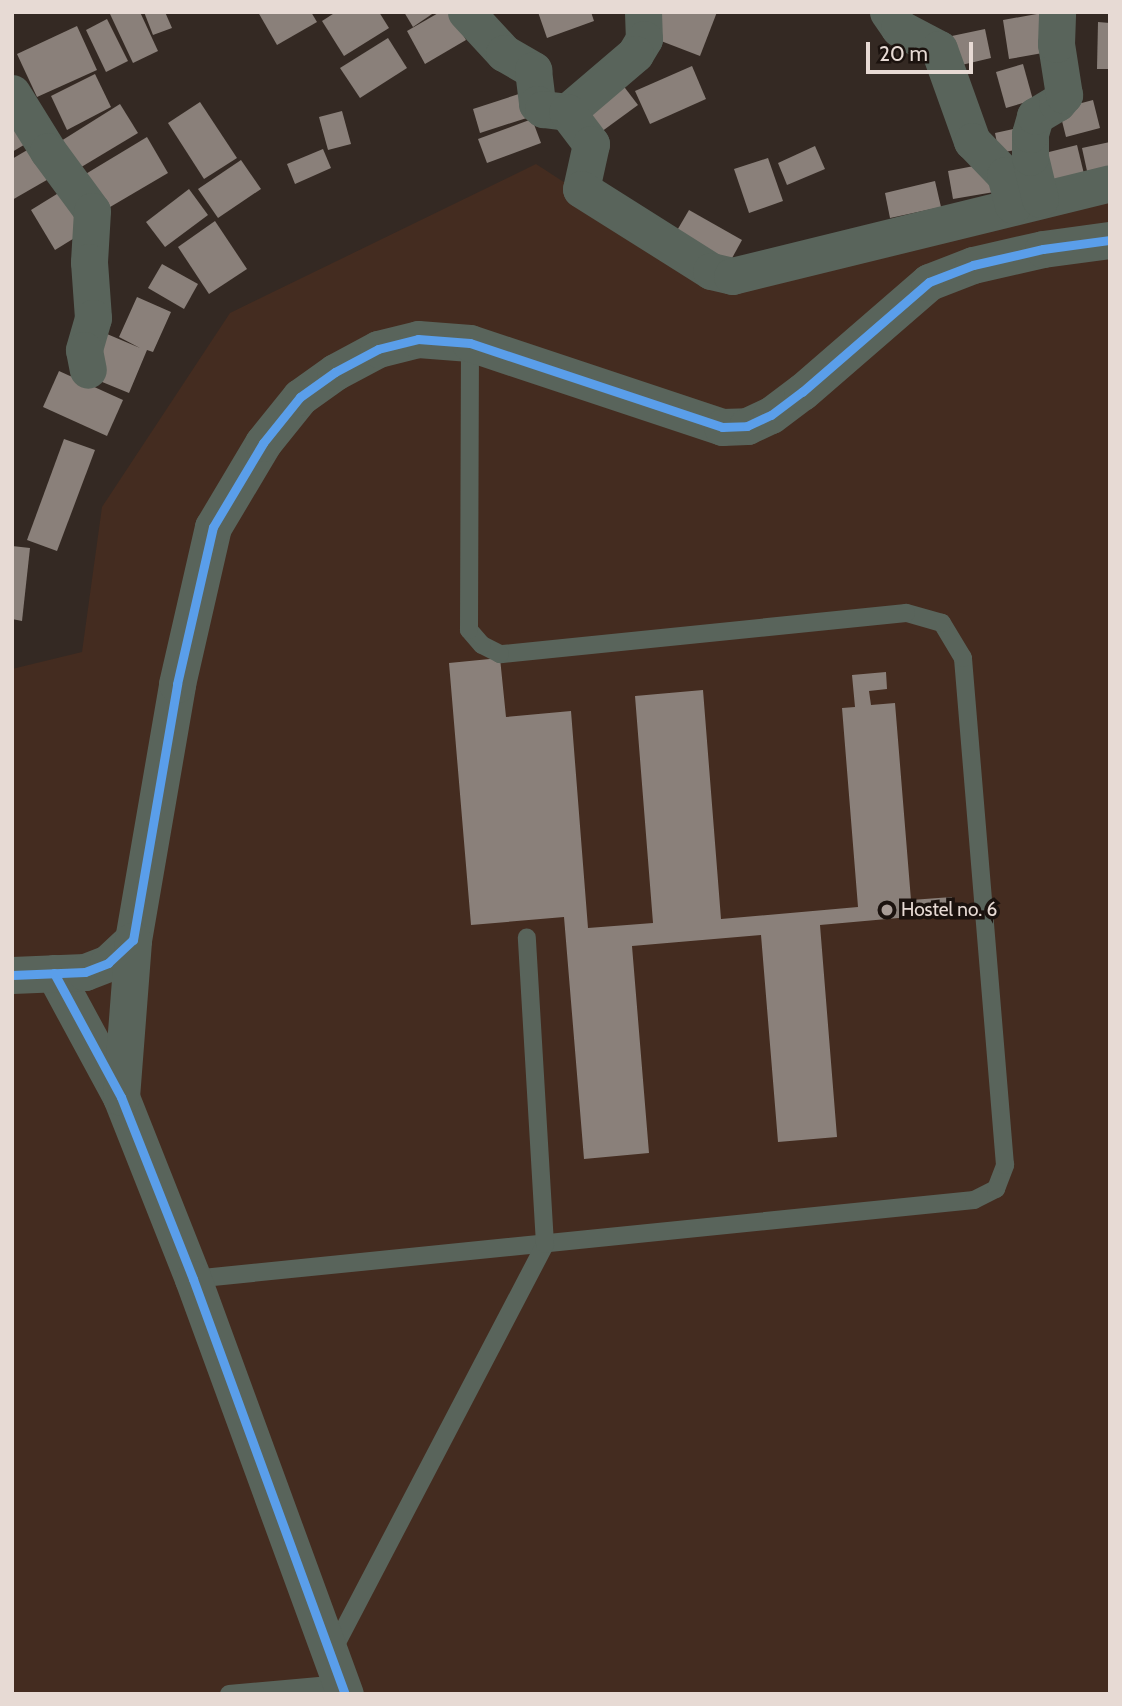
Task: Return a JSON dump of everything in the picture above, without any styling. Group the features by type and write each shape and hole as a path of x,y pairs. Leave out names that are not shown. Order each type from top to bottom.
{"street":[{"path":"466,12 504,53 533,70 537,104 543,109 568,111 635,54 644,39 643,12"},
{"path":"888,12 899,28 939,50 972,141 1005,174 1027,202"},
{"path":"1027,202 1030,134 1035,116 1057,103 1064,95 1056,44 1057,12"},
{"path":"12,93 48,151 92,211 89,262 93,318 84,350 88,370"},
{"path":"568,111 591,144 580,185 584,192 711,271 732,276 1110,183"},
{"path":"121,1097 132,940 177,684 214,527 263,443 309,390 378,349 418,339 470,343 722,427 747,426 771,415 802,392 929,282 973,265 1043,249 1110,240"},
{"path":"12,975 85,972 108,963 132,940"},
{"path":"54,973 121,1097 193,1279 339,1677"}],"lane":[{"path":"193,1279 974,1200 996,1189 1004,1165 963,657 942,623 906,613 500,654 482,645 469,630 470,343"},
{"path":"229,1694 339,1677 545,1244 527,938"}],"shaded area":[{"path":"536,164 710,277 1110,176 1110,1694 12,1694 12,669 82,652 102,507 230,313"}],"building":[{"path":"140,12 158,51 133,63 110,14"},
{"path":"144,12 165,12 172,28 153,35"},
{"path":"258,12 311,12 317,22 277,45"},
{"path":"336,12 379,12 389,28 344,56 322,21"},
{"path":"404,12 435,12 413,27"},
{"path":"440,12 450,12 466,40 425,64 407,31"},
{"path":"538,12 591,12 594,21 547,38"},
{"path":"657,12 717,12 700,56 648,36"},
{"path":"1048,12 1054,51 1009,59 1003,20"},
{"path":"107,19 128,61 106,72 86,30"},
{"path":"1098,22 1110,23 1110,69 1097,69"},
{"path":"77,26 97,70 37,97 17,54"},
{"path":"985,29 991,58 953,67 947,37"},
{"path":"388,38 407,68 360,98 340,68"},
{"path":"1023,64 1033,100 1006,108 996,72"},
{"path":"692,66 706,99 650,124 635,91"},
{"path":"95,74 111,107 67,130 51,96"},
{"path":"622,84 638,105 601,132 586,112"},
{"path":"528,91 536,115 480,133 473,109"},
{"path":"1093,100 1100,128 1066,137 1059,109"},
{"path":"200,102 237,158 204,179 168,123"},
{"path":"120,104 138,133 78,169 61,141"},
{"path":"342,111 351,144 328,150 319,117"},
{"path":"532,119 541,143 487,163 478,139"},
{"path":"12,121 34,139 12,152"},
{"path":"1023,127 1027,148 999,153 995,133"},
{"path":"147,137 168,173 105,210 84,175"},
{"path":"1110,142 1110,166 1087,171 1082,148"},
{"path":"1077,145 1084,174 1040,184 1033,156"},
{"path":"34,146 52,177 12,200 12,159"},
{"path":"815,146 825,169 787,185 778,163"},
{"path":"323,149 331,168 295,184 287,164"},
{"path":"768,158 783,201 749,213 734,169"},
{"path":"241,160 261,189 218,218 198,189"},
{"path":"995,162 1000,191 953,199 948,171"},
{"path":"935,181 941,207 890,218 885,193"},
{"path":"65,189 89,229 55,250 31,210"},
{"path":"189,189 208,215 165,247 146,222"},
{"path":"689,210 742,240 726,269 672,239"},
{"path":"215,221 247,269 209,294 178,247"},
{"path":"162,264 198,284 184,309 148,288"},
{"path":"137,297 171,312 153,352 147,350 129,393 90,377 107,334 140,348 119,337"},
{"path":"59,371 123,400 107,436 43,407"},
{"path":"64,439 95,450 57,551 27,540"},
{"path":"12,546 30,548 22,621 12,619"},
{"name":"Hostel no. 6","path":"500,658 506,717 571,711 588,928 653,923 635,696 703,690 721,919 858,907 842,708 855,707 852,675 886,672 887,689 869,691 871,705 895,703 911,900 952,897 954,913 820,925 837,1137 778,1142 761,935 632,946 649,1153 584,1159 564,917 471,925 449,663"}],"cycle path":[{"path":"12,975 85,972 108,963 133,940 177,684 213,527 263,443 300,397 335,372 378,349 418,339 470,343 722,427 747,426 771,415 802,392 929,282 973,265 1043,249 1110,240"},
{"path":"54,973 121,1097 193,1279 345,1694"}],"place":[{"name":"Hostel no. 6","path":"887,910"}]}
